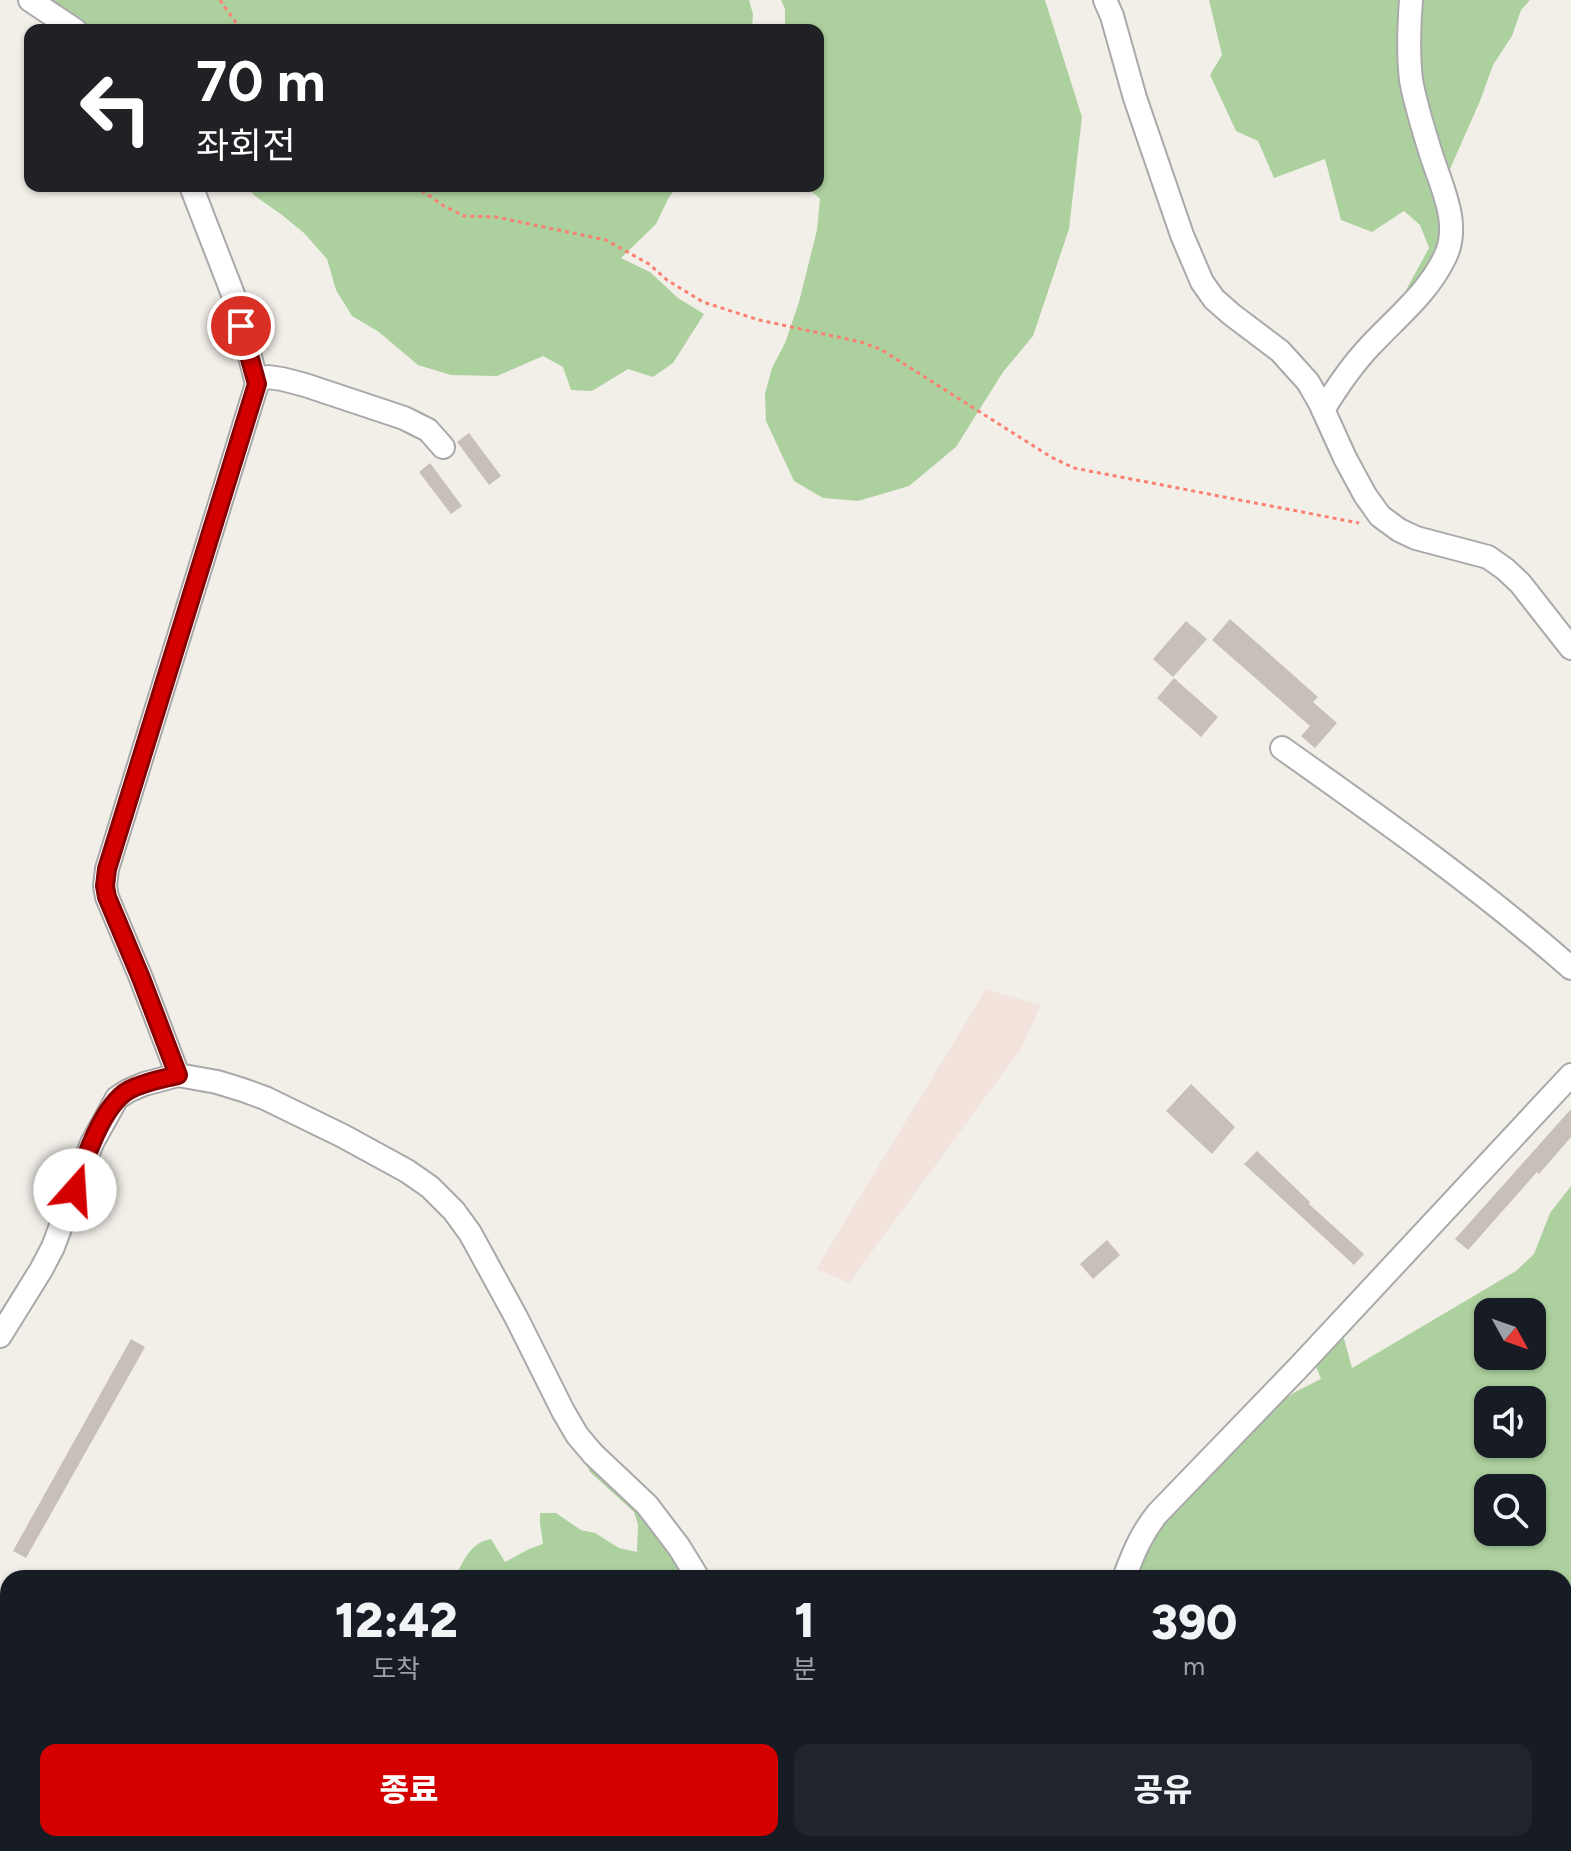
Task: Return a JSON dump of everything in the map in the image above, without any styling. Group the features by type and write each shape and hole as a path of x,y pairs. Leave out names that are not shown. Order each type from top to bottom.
{"street":[{"path":"30,0 66,24"},
{"path":"1105,0 1182,235 1202,282 1214,299 1280,351 1308,382 1345,458 1380,516 1416,538 1488,557 1520,583 1571,648"},
{"path":"1323,410 1368,347 1432,281 1447,254 1452,233 1447,201 1411,80 1411,0"},
{"path":"193,192 236,302 257,384"},
{"path":"178,1075 105,886 107,869 257,384 268,377 282,379 390,413 428,430 443,447"},
{"path":"1282,748 1468,882 1571,968"},
{"path":"0,1336 53,1247 92,1143 117,1098 144,1084 178,1075 217,1082 265,1098 407,1171 430,1187 454,1211 470,1233 577,1435 647,1505 693,1570"},
{"path":"1127,1570 1144,1531 1157,1514 1298,1368 1571,1075"}],"path":[{"path":"220,0 237,24"},
{"path":"424,192 464,216 496,217 606,240 649,264 667,280 703,302 759,320 861,342 882,350 1051,457 1074,468 1369,525"}],"shaded area":[{"path":"986,989 1041,1005 1021,1049 849,1283 816,1269"}],"green space":[{"path":"43,0 749,0 753,14 752,24 77,24"},
{"path":"781,0 1045,0 1082,117 1069,229 1033,336 1003,372 956,447 909,486 858,501 823,498 794,481 766,421 765,394 772,368 785,343 799,302 817,230 820,199 812,192 824,192 824,24 785,24 785,9"},
{"path":"1209,0 1530,0 1521,10 1512,36 1493,65 1439,194 1442,253 1405,302 1405,292 1429,248 1420,225 1404,211 1372,232 1341,220 1325,159 1274,178 1258,141 1236,131 1210,75 1222,55"},
{"path":"251,192 673,192 656,224 621,258 650,272 678,298 704,314 673,363 653,377 628,369 592,391 571,390 563,367 543,356 497,376 451,375 418,365 379,332 352,316 336,290 327,259 304,233"},
{"path":"1571,1186 1571,1570 1134,1570 1156,1525 1265,1414 1295,1392 1321,1379 1314,1362 1343,1335 1352,1368 1516,1271 1534,1254 1550,1213"},
{"path":"592,1461 639,1507 687,1570 459,1570 468,1553 484,1541 491,1539 505,1562 543,1544 540,1513 556,1513 581,1530 595,1533 619,1548 637,1552 638,1525 634,1512 590,1472 587,1465"}],"building":[{"path":"469,433 501,476 489,485 457,442"},
{"path":"430,463 462,506 451,514 419,472"},
{"path":"1230,619 1318,697 1313,702 1337,723 1315,748 1301,736 1310,726 1212,640"},
{"path":"1186,621 1207,639 1173,677 1153,659"},
{"path":"1174,678 1218,717 1201,737 1157,698"},
{"path":"1191,1084 1235,1127 1212,1154 1166,1111"},
{"path":"1571,1109 1571,1137 1468,1250 1455,1239"},
{"path":"1257,1151 1364,1254 1354,1265 1244,1164"},
{"path":"1107,1240 1120,1255 1093,1279 1080,1264"},
{"path":"131,1339 145,1347 26,1558 13,1551"}],"route":[{"path":"75,1190 92,1143 117,1098 144,1084 178,1075 105,886 107,869 257,384 241,326"}]}
